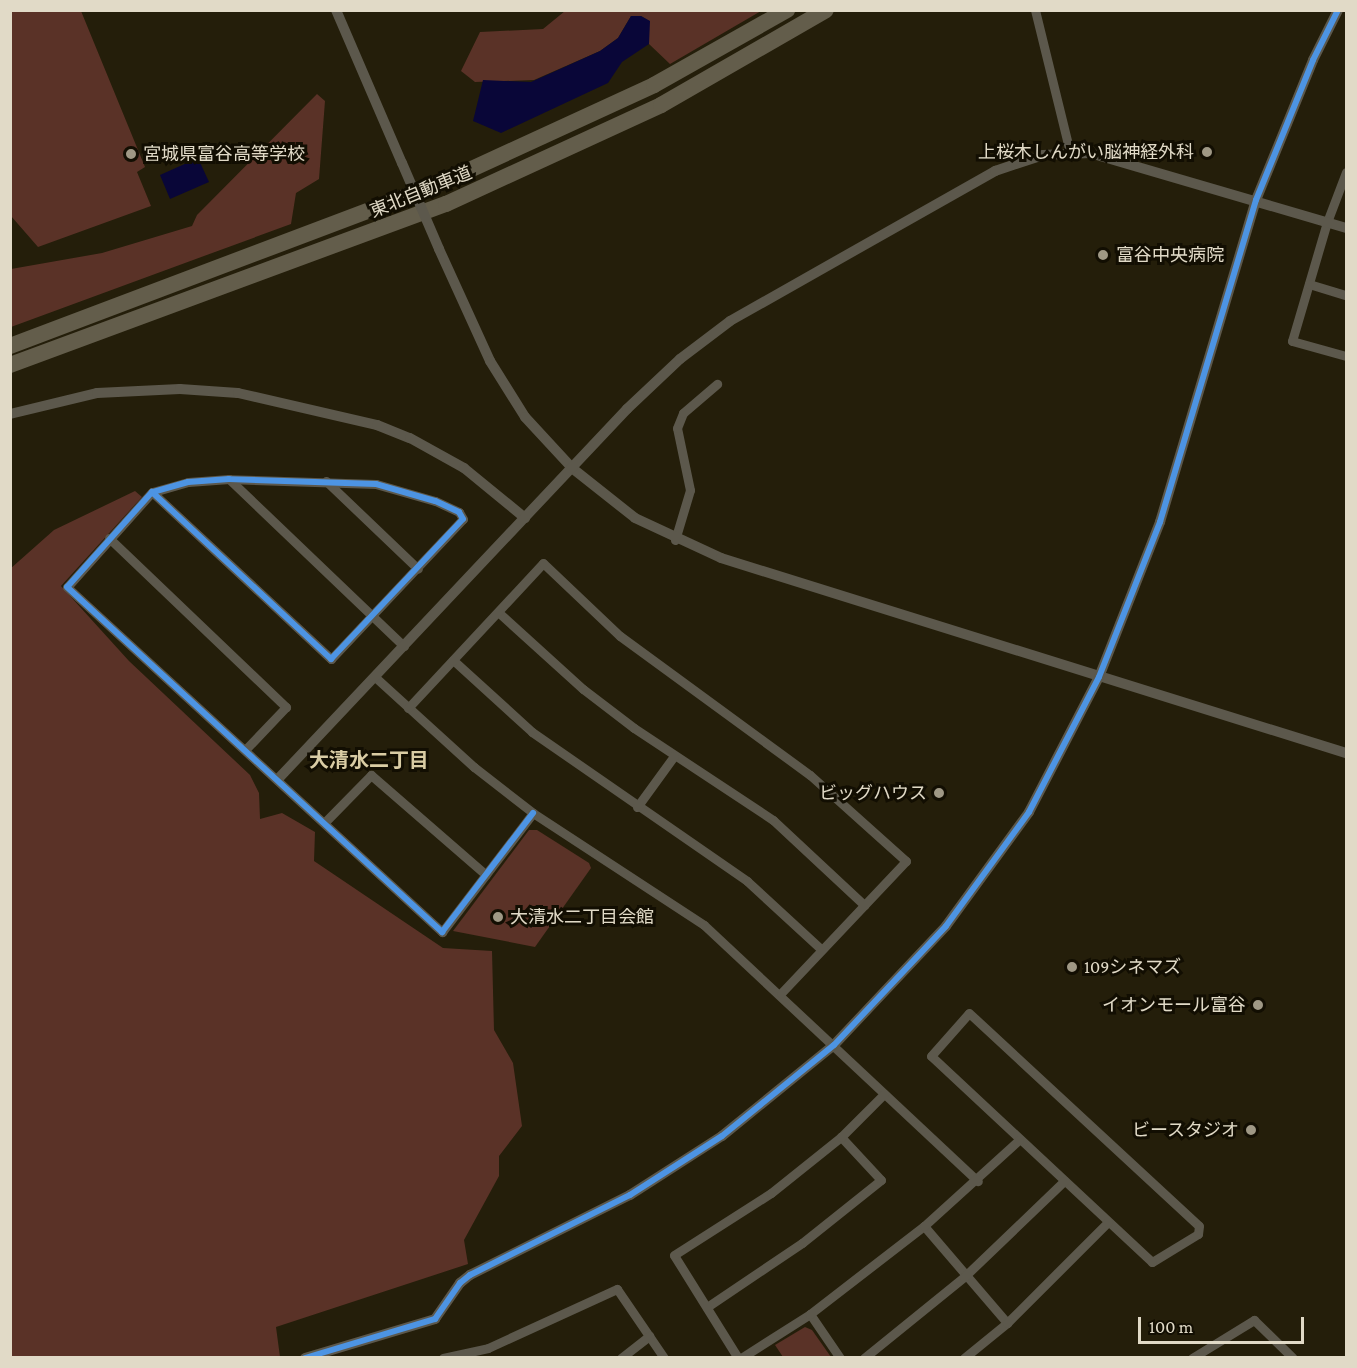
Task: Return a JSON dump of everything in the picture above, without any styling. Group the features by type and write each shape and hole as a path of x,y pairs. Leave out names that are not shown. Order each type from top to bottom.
{"highway":[{"name":"東北自動車道","path":"10,345 439,184 654,85 788,10"},
{"name":"東北自動車道","path":"10,365 456,200 660,105 826,10"}],"street":[{"path":"336,10 439,249 506,390 572,468 616,504 675,540 721,558 1347,753"},
{"path":"1035,10 1070,153"},
{"path":"305,1358 435,1319 445,1310 460,1283 470,1275 560,1233 669,1171 752,1114 834,1045 901,978 990,869 1031,808 1099,677 1160,522 1256,200 1313,60 1338,10"},
{"path":"278,779 662,374 730,321 995,171 1043,155 1070,153 1107,156 1347,228"},
{"path":"1347,172 1327,222 1292,340 1347,356"},
{"path":"1309,284 1347,295"},
{"path":"675,540 690,490 677,428 683,413 717,384"},
{"path":"10,414 97,393 180,389 238,393 342,416 410,438 464,468 525,518"},
{"path":"229,479 404,646"},
{"path":"152,492 331,659 374,617 463,519 459,512 403,490 326,481 229,479 188,482 152,492 67,587 442,932 533,813"},
{"path":"326,481 418,569"},
{"path":"109,538 286,706 245,750"},
{"path":"408,708 543,563 620,636 819,783 906,861 781,993"},
{"path":"498,612 583,689 674,756 773,820 864,905"},
{"path":"453,660 532,732 758,890 822,949"},
{"path":"375,677 408,708 533,813 704,925 781,993 884,1094 978,1181"},
{"path":"637,807 674,756"},
{"path":"325,822 371,775 486,875"},
{"path":"969,1012 1199,1226 1198,1234 1152,1262 1019,1140 931,1056 969,1012"},
{"path":"884,1094 841,1137 771,1193 674,1255 740,1358 810,1314 924,1226 978,1181 1019,1140"},
{"path":"707,1307 802,1243 881,1180 841,1137"},
{"path":"864,1358 964,1277 1064,1181"},
{"path":"964,1358 1006,1323 1108,1222"},
{"path":"924,1226 964,1277 1006,1323"},
{"path":"443,1358 490,1353 617,1288 664,1358"},
{"path":"810,1314 840,1358"},
{"path":"1192,1358 1254,1320 1293,1358"},
{"path":"621,1358 649,1336"}],"shaded area":[{"path":"11,10 81,11 145,167 137,172 151,206 38,247 11,216"},
{"path":"565,11 761,11 670,64 649,44 649,21 641,16 631,16 618,38 600,51 534,80 475,82 461,71 480,32 543,29"},
{"path":"631,16 641,16 650,21 649,44 622,62 608,83 501,133 473,121 483,80 531,82 600,51 618,38"},
{"path":"317,94 325,101 319,179 296,193 291,224 11,327 11,269 102,253 192,226 197,215"},
{"path":"198,158 209,182 170,199 160,175"},
{"path":"135,491 142,497 61,586 129,661 250,775 259,793 260,819 282,813 315,832 314,861 443,948 492,951 494,1030 513,1063 522,1126 499,1156 499,1176 464,1240 468,1264 276,1327 280,1357 11,1357 10,569 54,530"},
{"path":"529,830 537,830 589,863 591,868 535,947 453,931"},
{"path":"805,1327 812,1330 831,1357 783,1357 775,1345"}],"cycle path":[{"path":"305,1358 435,1319 460,1283 470,1275 630,1195 722,1136 834,1045 946,926 1029,812 1099,677 1160,522 1256,200 1313,60 1338,10"},
{"path":"152,492 331,659 463,519 459,512 435,501 376,484 229,479 188,482 152,492 67,587 442,932 533,813"}],"place":[{"name":"上桜木しんがい脳神経外科","path":"1207,152"},
{"name":"宮城県富谷高等学校","path":"131,154"},
{"name":"富谷中央病院","path":"1103,255"},
{"name":"ビッグハウス","path":"939,793"},
{"name":"大清水二丁目会館","path":"498,917"},
{"name":"109シネマズ","path":"1072,967"},
{"name":"イオンモール富谷","path":"1258,1005"},
{"name":"ビースタジオ","path":"1251,1130"}],"district":[{"name":"大清水二丁目","path":"369,760"}]}
